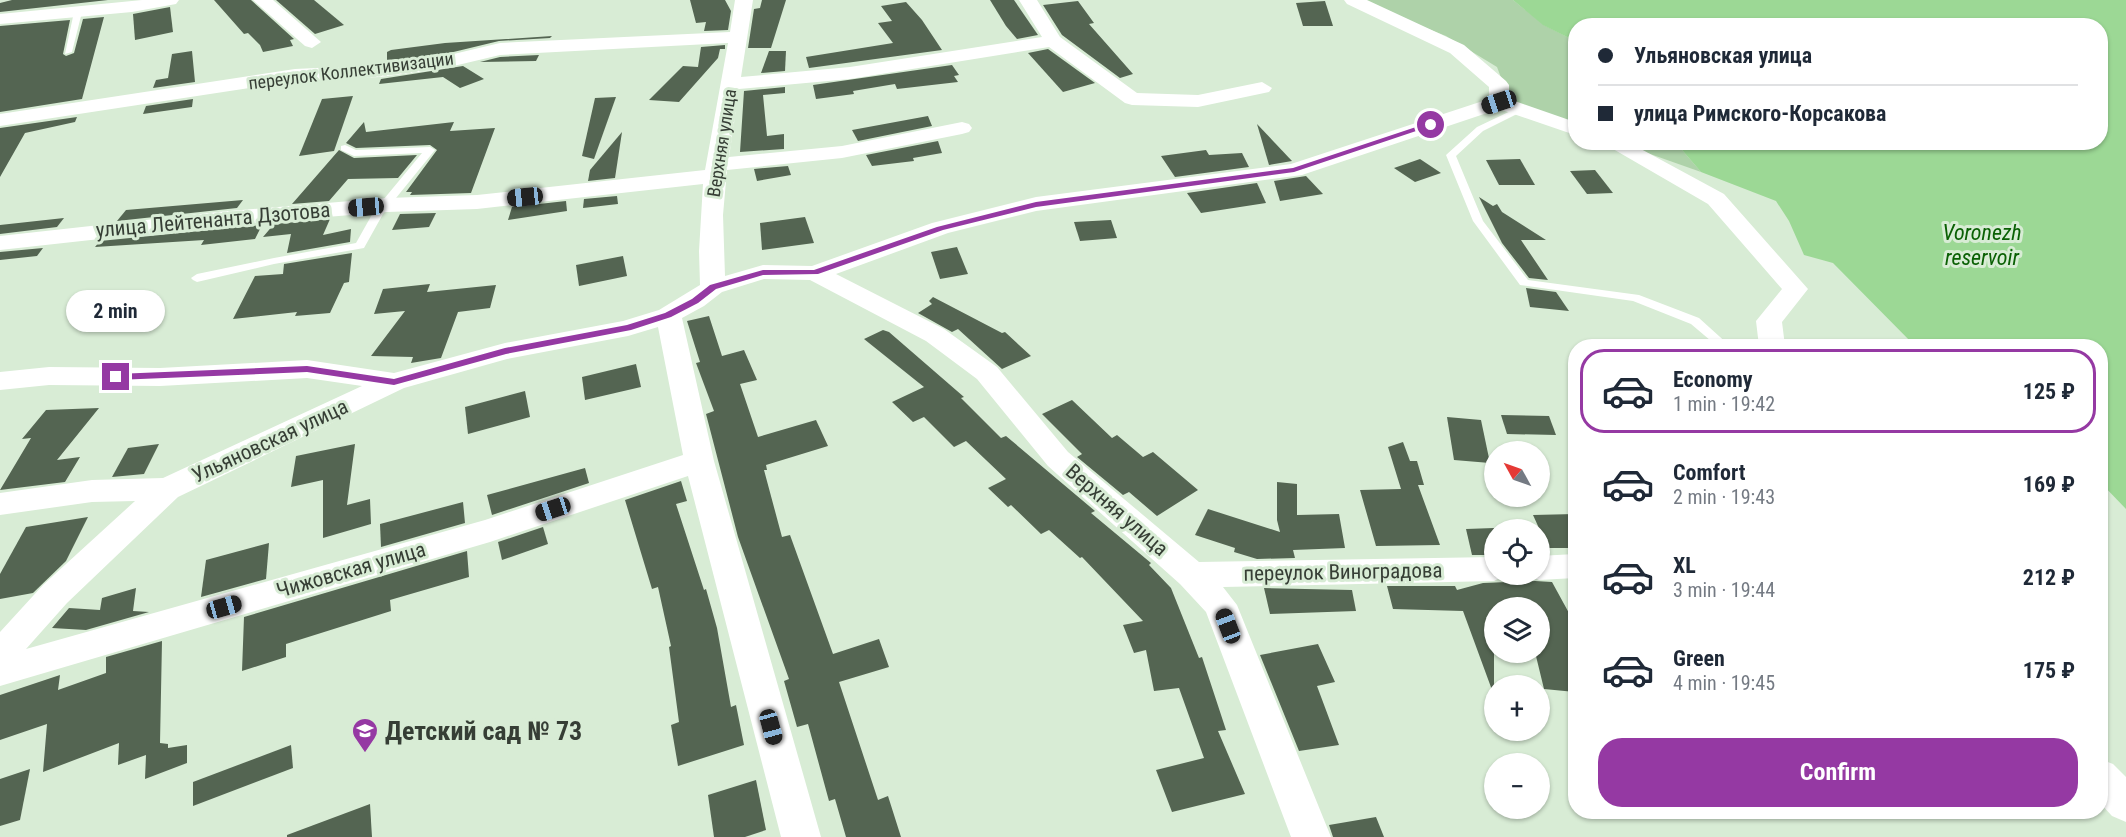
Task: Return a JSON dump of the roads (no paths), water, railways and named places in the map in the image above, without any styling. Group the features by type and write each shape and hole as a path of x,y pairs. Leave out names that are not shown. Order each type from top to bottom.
{"street":[{"path":"0,19 170,0"},
{"path":"262,0 312,42"},
{"name":"Верхняя улица","path":"713,287 710,265 714,171 732,84 744,0"},
{"path":"1028,0 1053,41 1132,99 1198,101 1262,88"},
{"path":"1353,0 1457,49 1499,85 1510,106 1568,127"},
{"name":"переулок Коллективизации","path":"0,120 295,75 380,71 441,63 500,49 739,36"},
{"path":"732,84 850,73 1053,41"},
{"name":"Ульяновская улица","path":"0,655 55,594 167,489 394,382 505,351 628,328 668,315 695,301 713,287 763,272 815,273 940,228 1036,204 1294,170 1510,106"},
{"name":"улица Лейтенанта Дзотова","path":"0,243 207,220 387,205 477,202 842,152 962,128"},
{"path":"1626,150 1716,199 1795,289 1769,321 1771,339"},
{"name":"Верхняя улица","path":"815,273 935,335 987,373 1058,459 1192,575 1220,605 1311,837"},
{"path":"668,315 699,461 801,837"},
{"path":"0,381 49,376 160,377 307,369 394,382"},
{"name":"Чижовская улица","path":"0,671 490,530 699,461"},
{"path":"0,504 92,491 167,489"},
{"path":"1550,567 1568,566"},
{"name":"переулок Виноградова","path":"1192,575 1484,569"},
{"path":"2108,785 2126,804"}],"lane":[{"path":"68,52 78,12"},
{"path":"1510,106 1451,155 1478,221 1524,283 1635,298 1695,321 1716,339"},
{"path":"197,278 274,261 360,246 378,213 387,205 430,150 354,153 345,148"}],"water":[{"name":"Voronezh reservoir","path":"1513,0 2126,0 2126,509 2108,490 2108,339 1908,339 1833,263 1804,255 1789,221 1776,201 1701,172 1682,150 2108,150 2108,18 1568,18 1568,38 1543,25"}],"place":[{"name":"Детский сад № 73","path":"365,754"}]}
